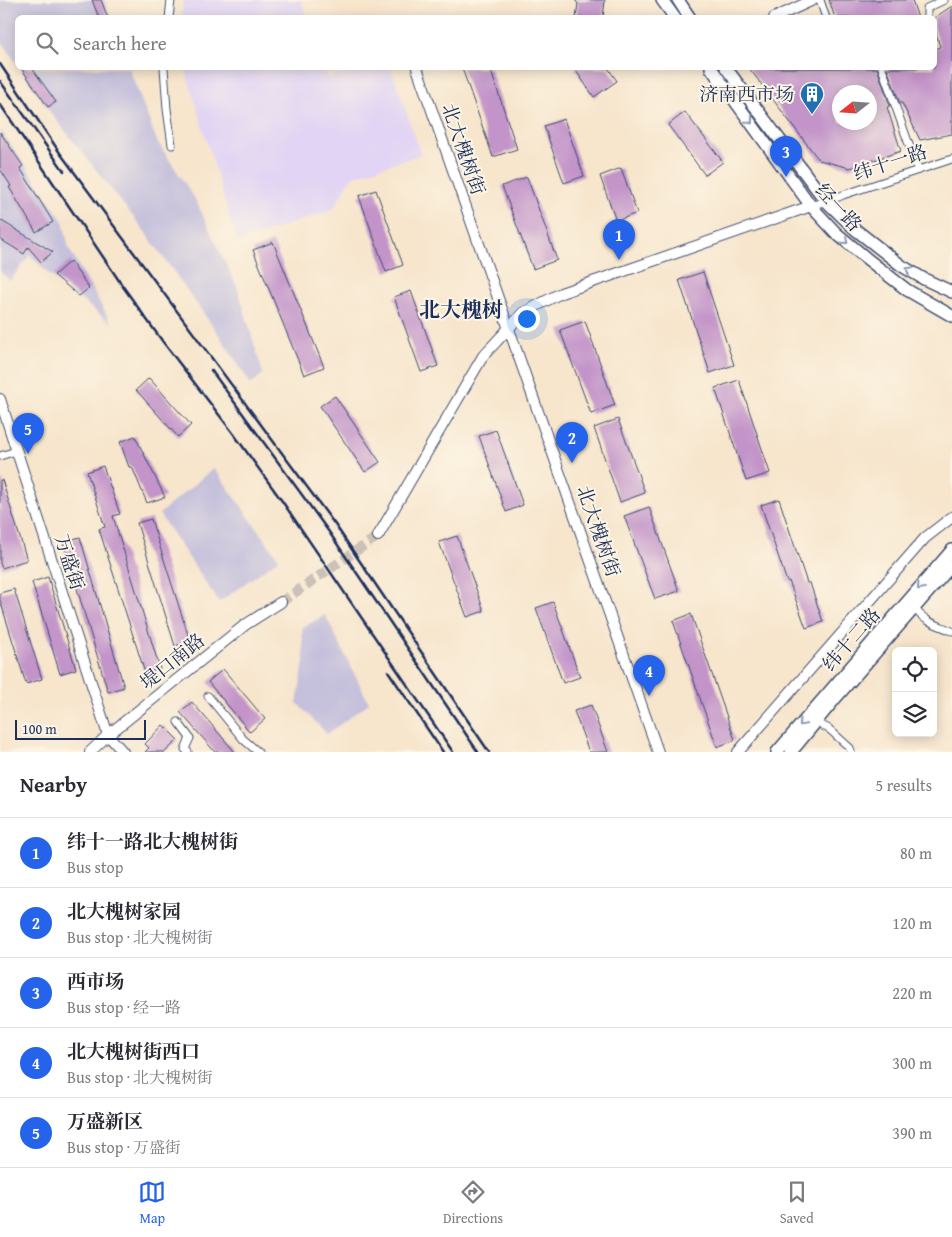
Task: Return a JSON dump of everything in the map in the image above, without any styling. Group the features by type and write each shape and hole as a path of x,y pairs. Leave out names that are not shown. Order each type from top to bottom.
{"main road":[{"path":"662,0 673,15"},
{"path":"678,0 688,15"},
{"name":"经一路","path":"712,70 811,206 836,233 907,290 952,316"},
{"name":"经一路","path":"728,70 826,200 856,230 902,266 952,292"},
{"name":"纬十二路","path":"777,752 952,550"},
{"name":"纬十二路","path":"791,752 952,565"}],"street":[{"path":"169,15 171,0"},
{"path":"780,15 813,0"},
{"path":"820,0 825,15"},
{"path":"927,15 927,8 944,0"},
{"path":"164,70 172,145"},
{"name":"北大槐树街","path":"418,70 658,752"},
{"path":"883,70 918,170"},
{"name":"纬十一路","path":"811,206 952,159"},
{"path":"378,536 482,356 523,313 560,293 811,206"},
{"name":"万盛街","path":"0,399 108,735"},
{"path":"0,456 16,451"},
{"path":"738,752 925,538 952,517"},
{"name":"堤口南路","path":"90,752 108,735 244,625 281,602"},
{"path":"914,608 919,615 931,624 952,631"},
{"path":"208,696 243,739 258,752"},
{"path":"178,722 190,738 185,749 188,752"},
{"path":"823,726 850,748 851,752"},
{"path":"108,735 123,752"}],"shaded area":[{"path":"0,0 104,0 109,15 15,15 15,61 0,38"},
{"path":"183,0 301,0 306,15 182,15"},
{"path":"21,70 130,70 157,141 194,197 238,289 263,374 251,384 217,332 143,229 50,112"},
{"path":"186,70 325,70 328,78 354,70 392,70 421,154 352,177 332,210 237,242"},
{"path":"0,129 63,221 69,249 112,324 50,275 30,255 10,281 0,271"},
{"path":"214,468 279,559 219,602 159,514"},
{"path":"325,615 369,703 327,734 297,703 304,662 302,628"}],"building":[{"path":"92,0 101,0 107,15 98,15"},
{"path":"575,0 605,0 603,15 576,15 578,4"},
{"path":"829,0 912,0 917,15 834,15"},
{"path":"952,6 952,134 920,140 902,103 900,103 888,70 937,70 937,48 940,47 937,36 937,16"},
{"path":"22,70 33,70 56,102 48,107"},
{"path":"463,70 491,70 517,149 493,157"},
{"path":"575,70 609,70 617,81 594,97"},
{"name":"济南西市场","path":"751,70 878,70 890,106 887,107 901,151 850,168 819,160"},
{"path":"685,112 723,162 705,175 668,125"},
{"path":"564,119 584,176 564,183 544,126"},
{"path":"0,132 23,166 20,168 53,222 36,232 0,169"},
{"path":"621,168 637,213 616,221 600,176"},
{"path":"527,177 557,260 533,269 502,186"},
{"path":"376,190 403,265 386,272 359,196"},
{"path":"0,220 53,252 41,262 28,247 24,254 0,239"},
{"path":"273,242 324,367 304,375 253,250"},
{"path":"70,261 89,288 79,296 54,275"},
{"path":"703,272 734,365 710,373 679,280"},
{"path":"411,291 438,366 421,372 394,297"},
{"path":"585,321 615,405 591,414 560,330"},
{"path":"149,378 191,425 178,437 136,390"},
{"path":"739,380 770,473 746,481 715,388"},
{"path":"335,396 380,462 365,472 320,406"},
{"path":"618,419 645,493 620,502 594,428"},
{"path":"496,430 523,505 506,512 479,436"},
{"path":"135,436 165,497 147,503 132,467 129,467 120,442"},
{"path":"103,466 120,514 113,516 160,669 145,673 99,529 105,527 87,472"},
{"path":"0,480 2,480 27,560 2,568 0,563"},
{"path":"779,499 807,583 810,583 823,622 806,628 789,581 787,582 761,505"},
{"path":"649,507 679,591 655,599 624,516"},
{"path":"151,519 190,641 175,646 137,523"},
{"path":"457,536 484,611 467,617 439,542"},
{"path":"80,537 124,687 108,692 63,542"},
{"path":"48,577 76,669 60,674 32,582"},
{"path":"14,589 42,679 26,684 0,600 0,593"},
{"path":"553,602 580,677 563,683 536,608"},
{"path":"691,614 735,740 717,747 673,621"},
{"path":"223,669 265,719 250,732 208,682"},
{"path":"192,702 235,752 215,752 180,712"},
{"path":"591,705 608,752 589,752 574,711"},
{"path":"163,725 178,740 165,752 145,752 149,748 145,744"}],"tunnel":[{"path":"281,602 378,536"}],"railway":[{"path":"0,64 60,153 336,526 489,752"},
{"path":"0,81 64,171"},
{"path":"0,104 124,288 282,501 453,752"},
{"path":"211,370 329,532 478,752"},
{"path":"388,671 443,752"}],"place":[{"name":"济南西市场","path":"812,115"},
{"name":"西市场","path":"786,177"},
{"name":"纬十一路北大槐树街","path":"619,260"},
{"name":"万盛新区","path":"28,454"},
{"name":"北大槐树家园","path":"572,463"},
{"name":"北大槐树街西口","path":"649,696"}],"district":[{"name":"北大槐树","path":"461,310"}]}
